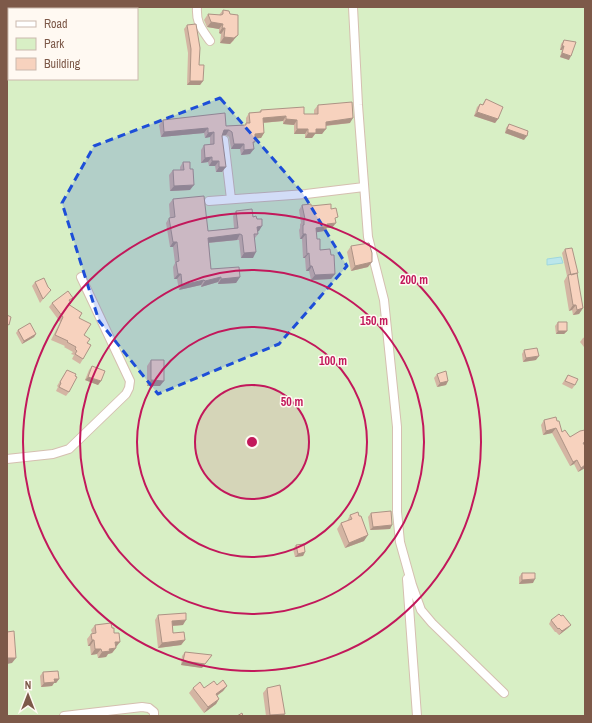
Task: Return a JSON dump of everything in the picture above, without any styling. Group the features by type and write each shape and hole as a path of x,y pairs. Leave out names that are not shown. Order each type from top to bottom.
{"street":[{"path":"197,7 196,16 198,24 210,41"},
{"path":"353,7 358,105 368,237 384,300 387,319 397,427 397,512 400,542 412,585 421,610 426,617 504,693"},
{"path":"224,140 231,199"},
{"path":"209,201 306,194 364,187"},
{"path":"7,459 53,454 69,449 126,394 129,388 130,381 81,277"},
{"path":"405,561 417,716"},
{"path":"64,716 142,707 149,708 154,712 154,716"}],"highlighted area":[{"path":"220,98 302,192 347,266 279,344 158,394 99,321 62,203 94,146"}],"green space":[{"path":"7,7 585,7 585,716 7,716"}],"water":[{"path":"561,257 563,263 547,265 547,259"}],"building":[{"path":"223,10 229,11 230,14 238,15 238,35 234,38 224,37 225,28 222,28 223,24 211,22 208,14 221,15 223,14"},
{"path":"196,24 200,48 199,65 204,65 203,81 190,81 191,49 187,25"},
{"path":"564,40 576,42 571,56 562,53"},
{"path":"486,99 503,107 498,119 477,112 480,104 483,105"},
{"path":"352,102 353,118 326,122 326,129 316,129 316,133 308,133 308,129 297,129 297,120 286,119 286,116 263,118 264,133 255,134 255,142 253,142 254,149 244,150 244,144 234,144 232,132 229,130 224,130 222,136 226,167 219,167 219,161 212,161 212,157 205,158 204,145 214,144 214,132 208,133 208,128 164,132 163,120 225,113 226,126 246,125 246,123 250,123 249,113 261,112 261,110 304,107 304,114 318,114 318,105"},
{"path":"509,124 528,131 527,136 507,129"},
{"path":"183,162 190,162 190,169 193,169 194,185 174,186 173,170 184,170"},
{"path":"204,196 208,231 238,228 236,211 252,209 253,217 256,216 257,219 262,219 262,226 257,227 258,234 254,234 256,252 244,253 242,235 240,234 208,238 211,269 239,267 240,277 221,279 221,277 182,285 181,274 178,274 176,262 179,261 177,242 173,242 169,218 175,217 173,199"},
{"path":"311,204 311,206 331,204 331,209 336,208 338,217 335,218 336,223 327,224 328,226 316,228 317,239 320,239 320,250 330,249 331,255 334,255 335,274 315,275 312,266 310,266 309,253 307,254 306,234 303,234 305,219 302,205"},
{"path":"369,243 372,253 372,262 355,266 351,246"},
{"path":"572,248 578,273 571,275 565,249"},
{"path":"577,273 583,308 577,310 576,305 573,305 568,275"},
{"path":"44,278 51,290 43,299 35,282"},
{"path":"68,291 73,298 69,300 71,303 68,304 82,313 79,318 91,324 84,335 90,339 87,343 91,345 83,359 75,354 77,351 75,349 76,347 67,342 68,341 55,335 63,317 52,303"},
{"path":"7,315 11,317 9,325 7,324"},
{"path":"558,322 567,322 567,331 558,331"},
{"path":"30,323 36,334 24,341 18,330"},
{"path":"537,348 539,356 526,358 524,350"},
{"path":"151,360 164,360 164,381 151,380"},
{"path":"92,366 105,371 101,381 88,377"},
{"path":"67,370 76,374 75,376 77,377 69,392 59,387 60,382"},
{"path":"446,371 448,381 440,383 437,374"},
{"path":"568,375 578,379 575,385 565,381"},
{"path":"556,417 557,421 559,421 562,432 565,430 570,437 580,431 585,430 585,442 583,443 585,446 585,465 581,468 577,460 573,462 556,428 546,431 544,420"},
{"path":"391,511 392,525 373,527 371,513"},
{"path":"358,512 368,535 349,543 341,523 352,519 350,515"},
{"path":"304,544 305,552 298,554 296,545"},
{"path":"522,573 535,573 535,579 522,580"},
{"path":"186,613 186,620 172,621 173,633 184,632 185,640 162,643 158,615"},
{"path":"559,614 561,616 563,615 571,625 562,631 559,628 558,629 551,620"},
{"path":"111,623 112,628 114,628 114,633 119,633 120,642 115,642 116,648 109,649 110,651 102,652 101,649 95,649 94,640 92,640 91,634 96,633 95,625"},
{"path":"14,631 16,658 7,658 7,632"},
{"path":"185,652 212,655 205,664 183,661"},
{"path":"58,671 59,679 54,679 55,682 44,683 43,672"},
{"path":"223,680 227,686 216,694 219,699 208,707 193,688 200,682 204,688 214,681 217,685"},
{"path":"280,685 285,714 270,715 267,688"}]}
